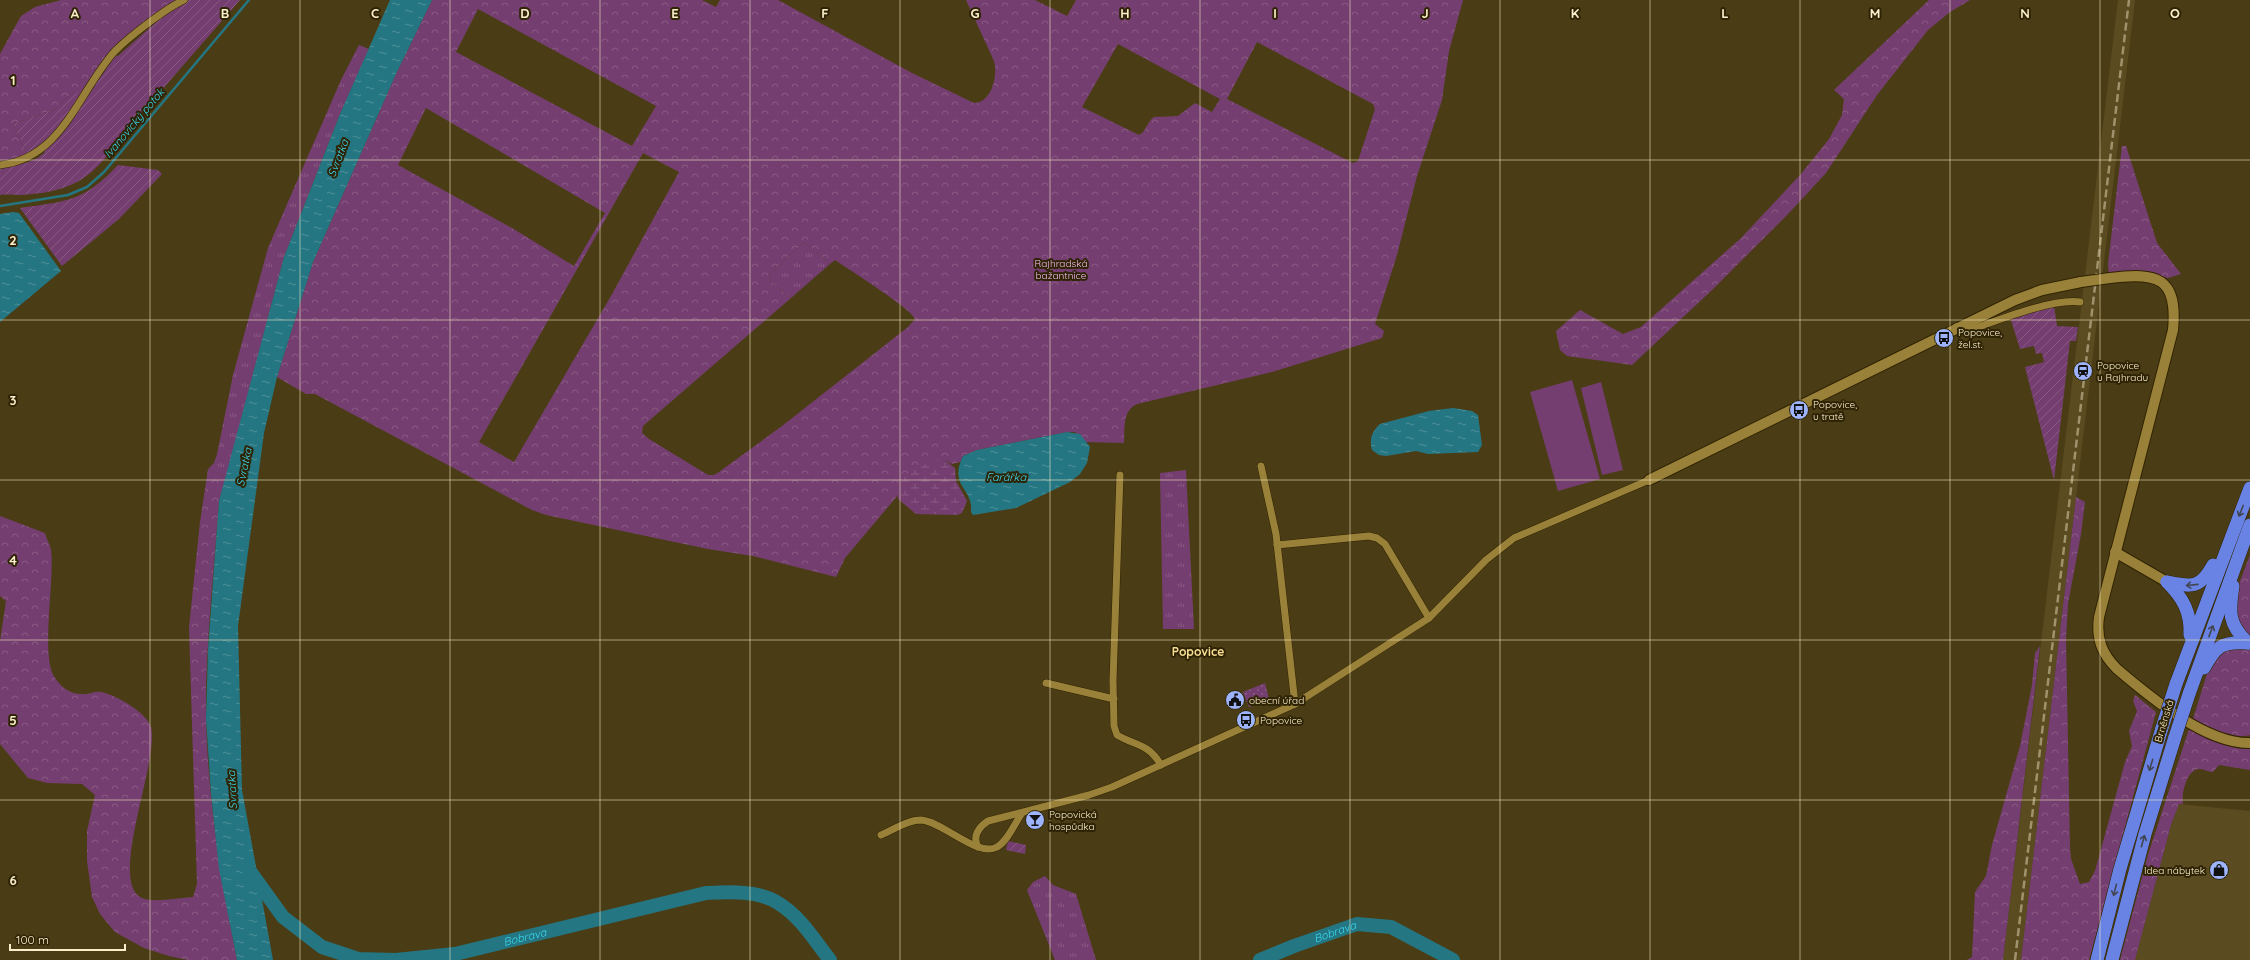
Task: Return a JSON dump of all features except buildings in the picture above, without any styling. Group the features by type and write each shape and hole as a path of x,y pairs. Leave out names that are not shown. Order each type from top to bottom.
{"highway":[{"name":"Brněnská","path":"2097,960 2120,869 2176,684 2231,534 2250,488"},
{"name":"Brněnská","path":"2112,960 2145,834 2175,737 2238,553 2250,525"},
{"path":"2167,582 2188,586 2202,582 2231,534"},
{"path":"2238,553 2230,615 2236,630 2249,644"},
{"path":"2167,582 2182,600 2189,613 2190,645"},
{"path":"2189,694 2216,650 2228,642 2249,644"}],"street":[{"path":"0,165 15,164 35,155 63,127 116,50 166,11 184,0"},
{"path":"962,839 971,838 988,821 1002,816 1022,813 1089,796 1295,704 1429,618 1486,560 1514,538 1649,480 1956,327 2015,300 2042,290 2081,282 2141,275 2153,278 2169,289 2175,307 2173,330 2098,623 2101,646 2107,658 2134,683 2206,732 2228,741 2250,743"},
{"path":"1956,327 1959,331 1965,332 2030,310 2071,301 2080,302"},
{"path":"1261,466 1277,545 1295,704"},
{"path":"1120,475 1114,726 1117,736 1145,747 1155,756 1161,765"},
{"path":"1277,545 1365,537 1380,540 1390,550 1429,618"},
{"path":"2115,552 2167,582"},
{"path":"1046,683 1114,699"},
{"path":"881,835 905,824 921,820 935,824 978,847 988,849 997,847 1022,813"},
{"path":"976,834 975,839 978,847"}],"shaded area":[{"path":"2118,0 2135,0 2021,960 2003,960"},
{"name":"Idea nábytek","path":"2179,804 2250,811 2250,960 2135,960 2171,825"}],"green space":[{"path":"61,0 177,0 115,49 77,103 75,91 55,109 13,124 27,154 16,159 0,161 0,54 21,16 35,7"},
{"path":"181,0 240,0 133,123 134,125 112,152 111,151 92,171 82,179 72,184 50,192 22,195 0,195 0,167 18,165 30,161 45,152 43,150 65,130 90,89 105,71 104,70 115,54 118,56"},
{"name":"Rajhradská bažantnice","path":"432,0 702,0 716,7 720,0 778,0 912,73 974,103 980,102 989,93 994,80 995,67 994,61 966,0 1035,0 1067,16 1076,0 1463,0 1449,51 1442,100 1417,176 1397,255 1375,324 1384,331 1382,338 1272,372 1137,404 1129,411 1125,420 1124,443 1086,442 1075,432 1067,432 977,450 963,456 960,462 952,464 945,460 900,484 898,495 845,558 836,577 753,556 708,549 546,515 532,510 315,394 306,394 277,377 313,262 396,74","holes":["478,9 656,106 632,146 456,52","1257,42 1373,104 1375,109 1358,161 1353,163 1227,99","1118,44 1220,99 1212,112 1195,103 1178,116 1154,117 1139,135 1082,107","426,108 605,213 574,266 512,228 398,165","643,153 679,172 611,296 514,462 479,442","804,242 830,264 835,260 879,289 903,307 915,319 908,327 782,426 719,472 714,475 708,475 649,439 642,433 643,426 791,298 771,282 769,275"]},
{"path":"1929,0 1970,0 1950,12 1928,30 1877,95 1826,173 1789,213 1711,291 1632,365 1567,356 1560,350 1556,331 1580,310 1623,334 1641,327 1741,238 1801,174 1829,139 1842,115 1844,99 1834,90"},
{"path":"359,45 369,49 340,114 284,257 226,477 208,469 214,463 217,454 233,375 268,248 341,80"},
{"path":"75,91 79,96 63,121 43,142 27,154 13,124 55,109"},
{"path":"2122,146 2126,146 2157,243 2181,274 2168,278 2145,272 2109,275 2108,264"},
{"path":"118,165 158,170 162,174 119,219 62,266 20,208 51,204 74,198 95,186"},
{"path":"804,242 830,264 791,298 771,282 769,275"},
{"path":"2054,306 2057,326 2078,327 2076,341 2070,341 2054,480 2025,367 2044,362 2042,353 2036,354 2034,346 2020,349 2010,317"},
{"path":"1572,380 1600,479 1558,491 1530,392"},
{"path":"1601,382 1623,470 1602,475 1581,388"},
{"path":"939,460 945,460 955,468 956,481 967,501 962,513 957,515 916,514 898,499 898,490 905,477 910,472 923,465"},
{"path":"208,469 226,477 219,501 208,637 206,692 207,750 216,840 237,960 188,960 169,956 144,948 115,932 100,914 92,897 87,861 87,831 95,795 82,784 47,783 28,778 0,744 0,641 6,601 0,596 0,516 45,533 50,546 52,563 48,636 49,654 51,668 60,685 70,692 78,694 100,692 114,696 137,710 151,727 152,743 132,846 130,870 133,888 142,898 153,900 193,897 197,884 189,627 200,522"},
{"path":"1186,470 1194,629 1163,629 1160,473"},
{"path":"2076,497 2085,502 2081,534 2068,604 2066,639 2070,847 2071,859 2080,884 2089,882 2095,871 2125,762 2132,746 2129,731 2137,711 2133,701 2135,695 2156,712 2089,960 2021,960"},
{"path":"2250,555 2250,638 2238,625 2235,594"},
{"path":"2040,646 2003,960 1967,960 1972,957 1975,892 1986,876 1992,845 2020,746 2032,685 2035,653"},
{"path":"2222,648 2247,648 2250,650 2250,735 2227,735 2213,731 2193,719 2211,661"},
{"path":"1265,683 1269,699 1249,707 1243,692"},
{"path":"2190,726 2226,743 2250,746 2250,770 2219,765 2213,772 2202,769 2195,770 2188,777 2184,788 2183,804 2179,804 2171,825 2135,960 2120,960 2148,855"},
{"path":"1008,841 1026,845 1025,854 1006,850"},
{"path":"1045,876 1053,885 1076,894 1096,960 1055,960 1027,890 1033,882"}],"water":[{"name":"Svratka","path":"390,0 432,0 396,74 313,262 277,377 264,433 238,626 242,790 273,960 237,960 219,869 211,794 206,719 208,649 219,501 284,257 340,114"},
{"path":"13,212 19,213 61,271 0,322 0,214"},
{"path":"1453,408 1472,411 1478,415 1482,445 1478,452 1428,454 1416,451 1386,456 1379,455 1372,450 1372,436 1375,429 1380,424 1429,411"},
{"name":"Farářka","path":"1067,432 1080,434 1090,447 1087,463 1080,474 1070,482 1016,508 973,515 971,512 969,497 962,487 958,474 963,456 977,450"}],"waterway":[{"name":"Ivanovický potok","path":"0,206 68,195 87,187 104,172 249,0"},
{"name":"Bobrava","path":"247,867 283,917 322,947 358,959 396,960 455,954 706,893 733,892 761,896 786,908 807,929 830,960"},
{"name":"Bobrava","path":"1260,960 1294,946 1357,924 1391,927 1453,960"}],"railway":[{"path":"2015,960 2129,0"}],"place":[{"name":"Popovice, žel.st.","path":"1944,338"},
{"name":"Popovice u Rajhradu","path":"2083,371"},
{"name":"Popovice, u tratě","path":"1799,410"},
{"name":"obecní úřad","path":"1235,700"},
{"name":"Popovice","path":"1246,720"},
{"name":"Popovická hospůdka","path":"1035,820"},
{"name":"Idea nábytek","path":"2219,870"}],"district":[{"name":"Popovice","path":"1198,651"}]}
